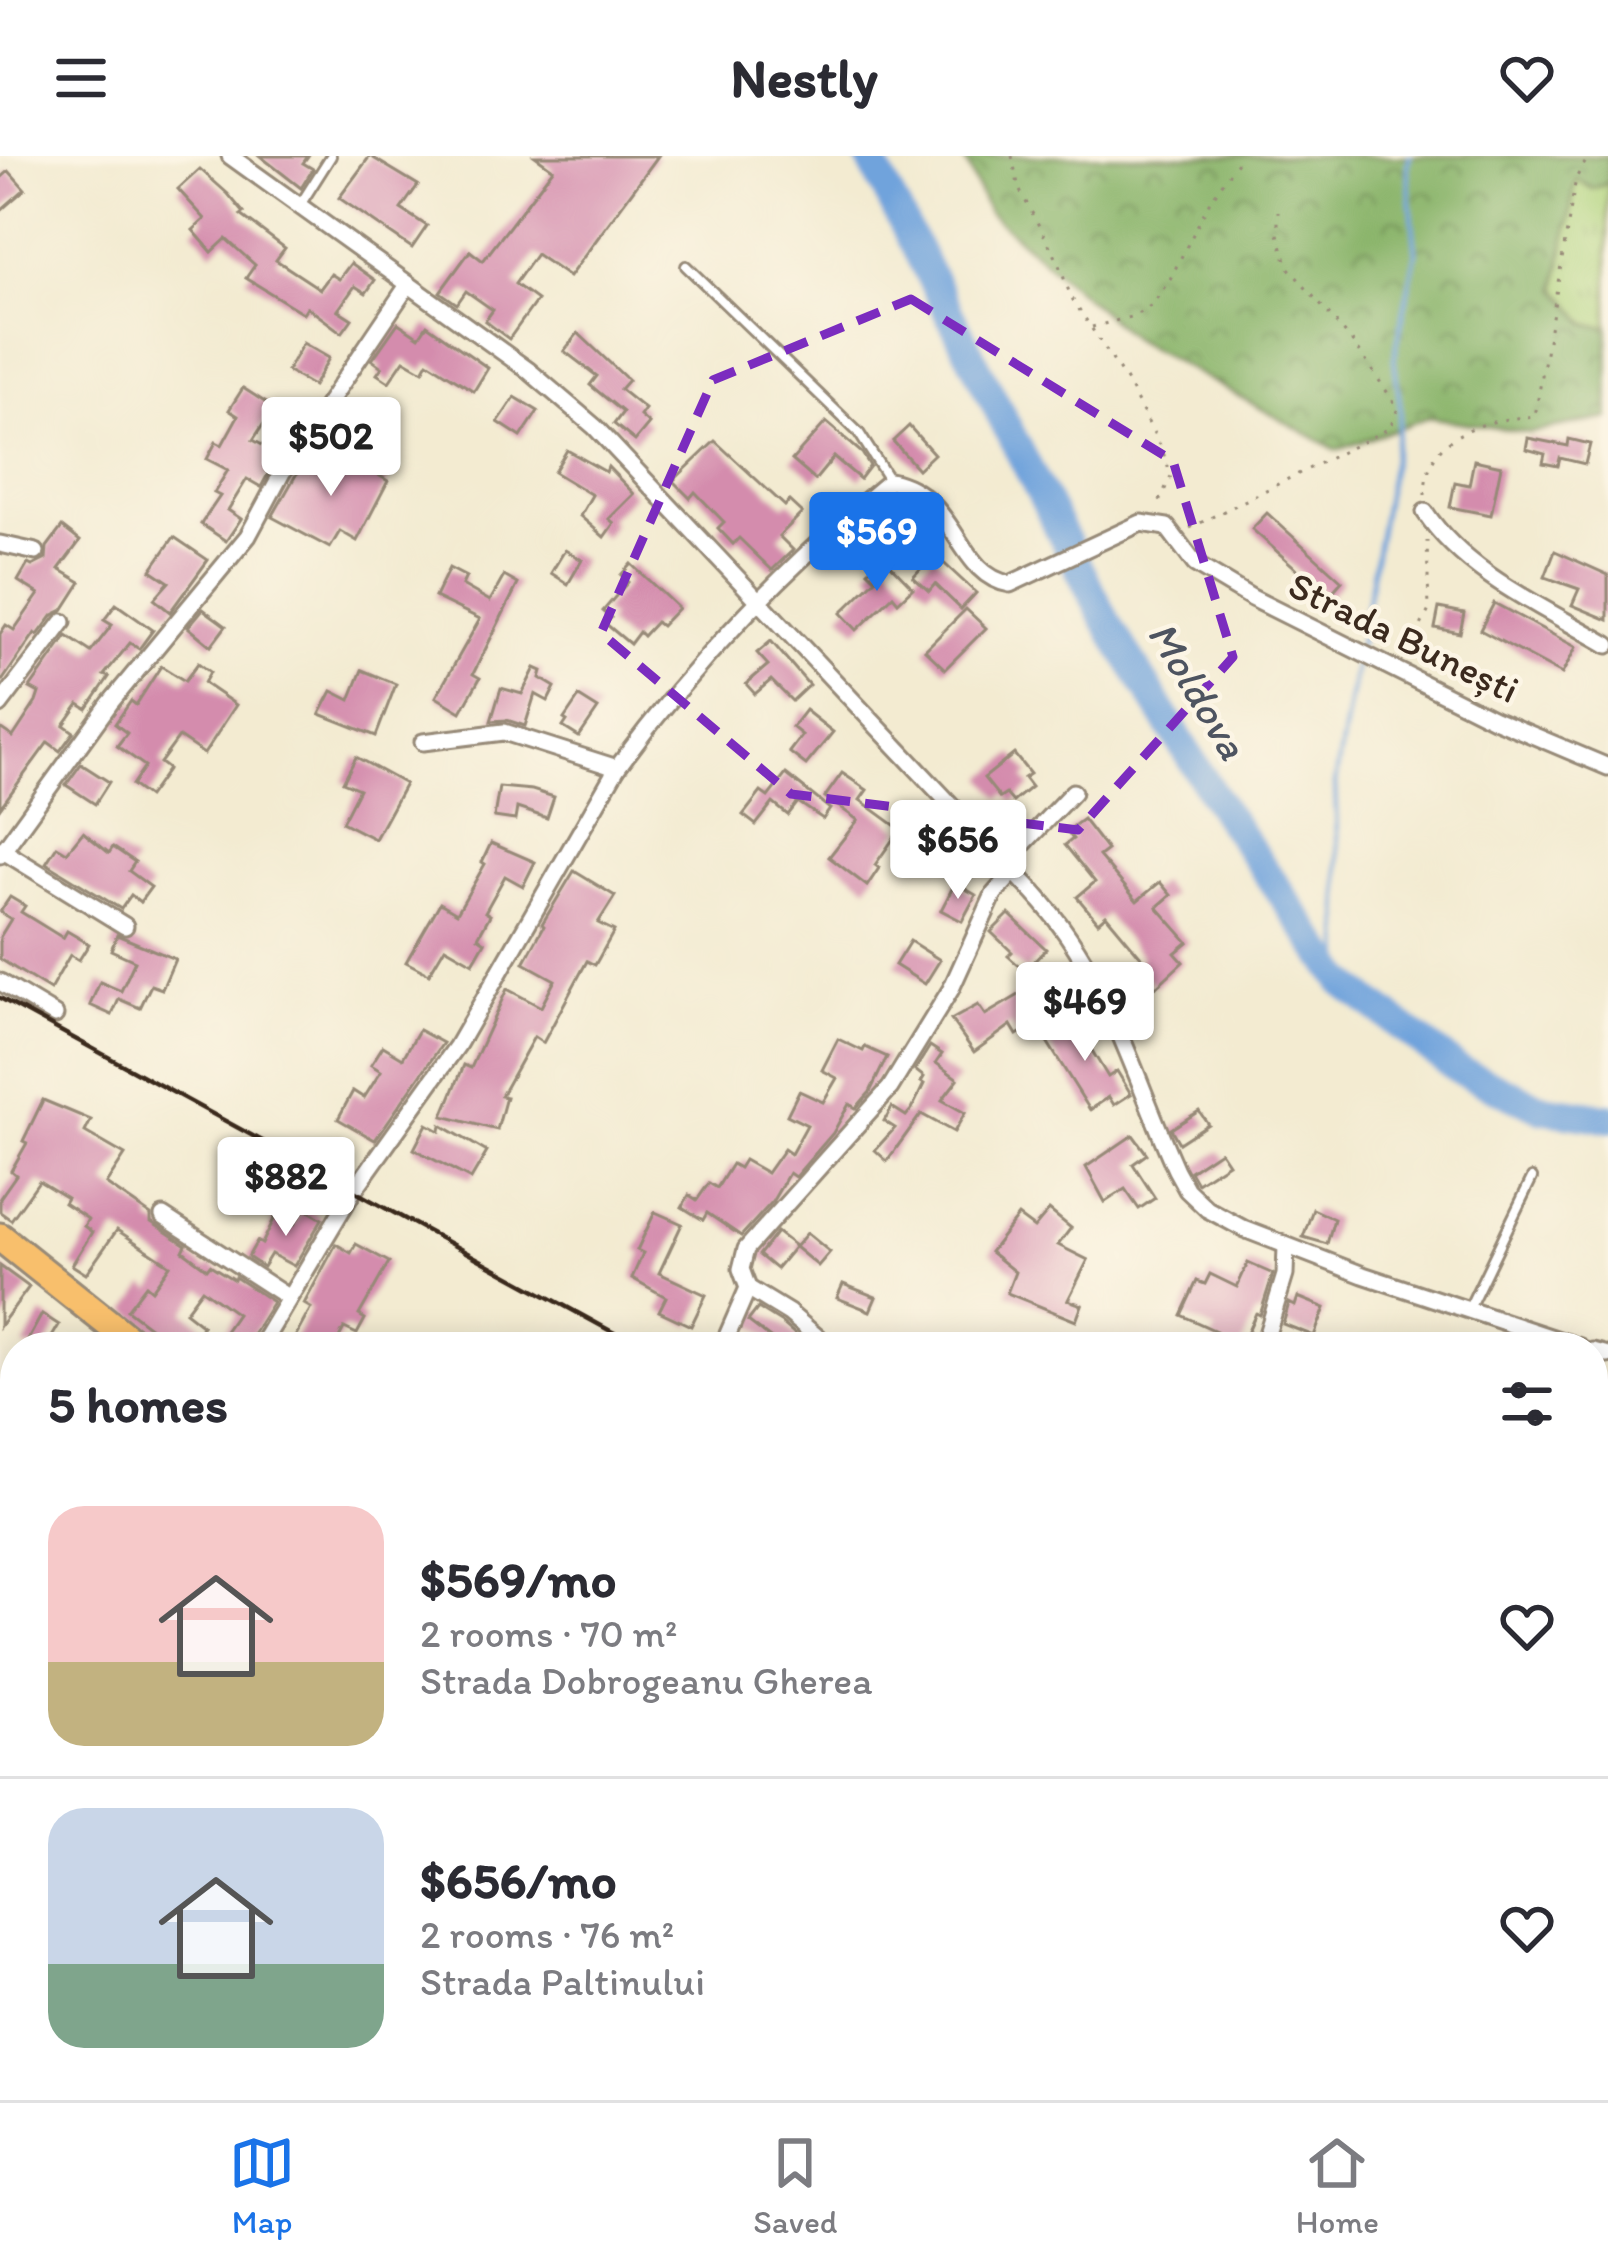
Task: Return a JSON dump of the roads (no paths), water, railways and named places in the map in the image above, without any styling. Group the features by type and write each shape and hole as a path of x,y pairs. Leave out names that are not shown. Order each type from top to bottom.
{"highway":[{"path":"2,1242 119,1332"}],"street":[{"path":"230,156 566,400 643,473 1056,917 1126,1040 1161,1136 1187,1190 1223,1220 1286,1246 1535,1332"},
{"path":"125,926 1,852 110,703 248,536 284,469 408,285"},
{"path":"269,1332 352,1193 457,1046 617,768 760,601 890,481"},
{"name":"Strada Bunești","path":"890,481 914,486 928,497 982,572 996,582 1010,584 1148,523 1167,527 1195,564 1226,583 1510,727 1608,767"},
{"path":"1425,512 1444,540 1480,568 1608,645"},
{"path":"0,544 36,552"},
{"path":"0,705 63,622"},
{"path":"423,742 504,732 617,768"},
{"path":"812,1332 748,1288 741,1269 746,1249 890,1088 951,988 1009,869 1073,792"},
{"path":"0,982 55,1015"},
{"path":"163,1216 289,1298"},
{"path":"1267,1332 1286,1275 1286,1246"},
{"path":"729,1332 748,1288"}],"lane":[{"path":"300,207 331,156"},
{"path":"686,266 859,433 890,481"},
{"path":"1468,1310 1532,1178"}],"waterway":[{"name":"Moldova","path":"869,156 1105,619 1221,808 1343,982 1457,1069 1544,1109 1608,1118"},
{"path":"1359,647 1401,412 1394,359 1416,253 1410,156"},
{"path":"1343,982 1335,783 1357,658"}],"railway":[{"path":"0,998 612,1332"}]}
